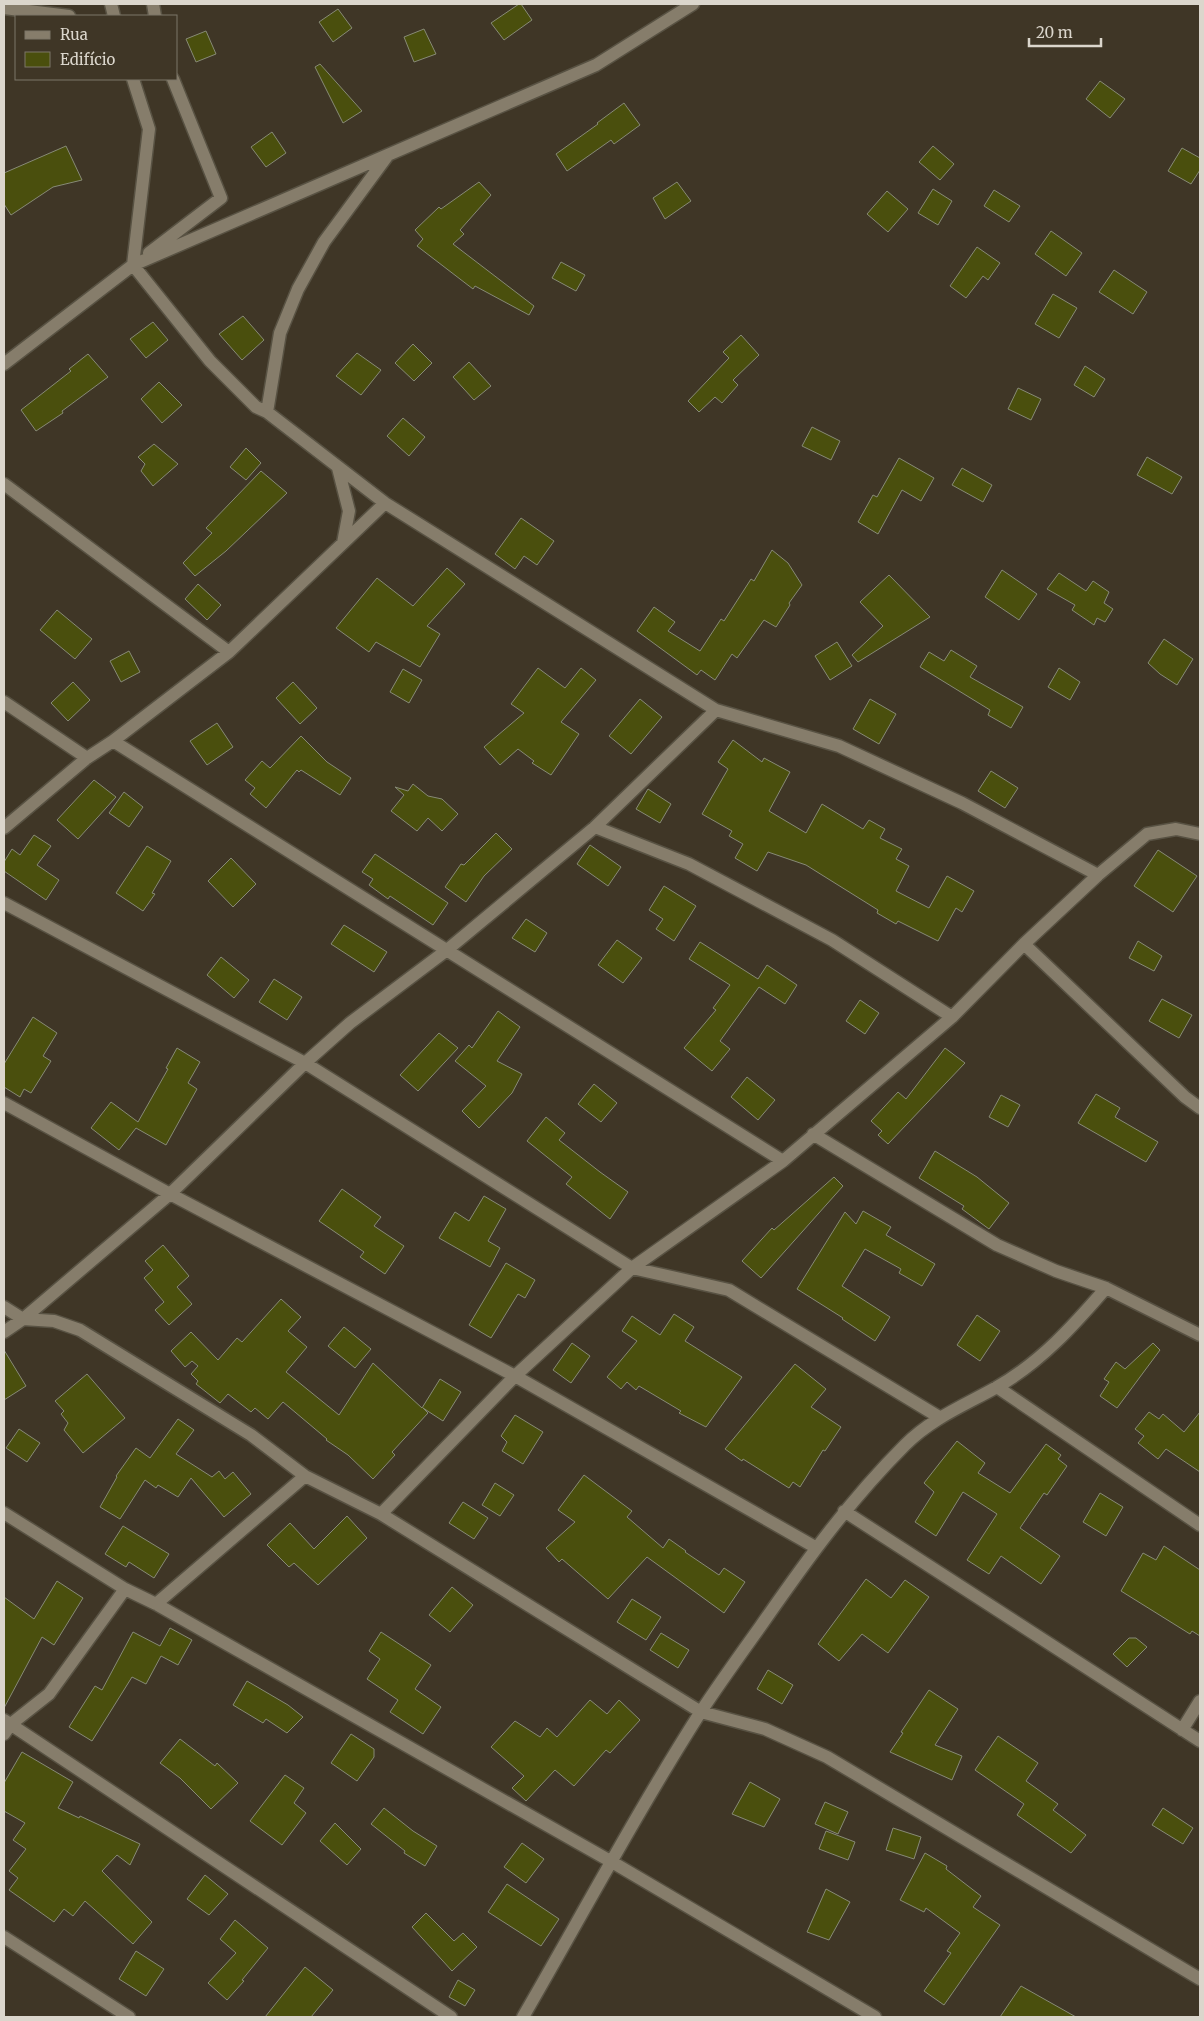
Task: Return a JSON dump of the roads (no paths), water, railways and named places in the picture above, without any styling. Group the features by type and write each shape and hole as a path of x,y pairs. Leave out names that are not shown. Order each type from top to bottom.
{"street":[{"path":"133,265 596,65 693,4"},
{"path":"4,8 61,15"},
{"path":"133,80 149,129 133,265 210,361 256,408 267,412 385,503 716,710 839,746 962,803 1098,875"},
{"path":"4,364 221,198 173,80"},
{"path":"267,412 280,333 298,289 324,242 388,155"},
{"path":"338,468 349,511 342,543"},
{"path":"4,484 229,652"},
{"path":"4,828 88,758 229,652 385,503"},
{"path":"4,702 88,758"},
{"path":"4,1332 23,1319 170,1194 305,1063 350,1023 447,950 595,827 716,710"},
{"path":"113,741 783,1161"},
{"path":"595,827 689,864 832,940 952,1017"},
{"path":"381,1514 515,1376 632,1268 783,1161 952,1017 1024,944 1098,875 1147,834 1176,829 1200,834"},
{"path":"4,903 305,1063 632,1268 730,1290 938,1417"},
{"path":"1024,944 1185,1097 1200,1108"},
{"path":"4,1104 515,1376 815,1547"},
{"path":"813,1134 997,1244 1056,1271 1106,1288 1200,1335"},
{"path":"523,2017 701,1712 815,1547 844,1511 906,1443 938,1417 997,1387 1039,1358 1067,1333 1106,1288"},
{"path":"4,1307 23,1319 54,1321 80,1330 251,1435 304,1476 381,1514 701,1712 765,1729 827,1756 1200,1979"},
{"path":"997,1387 1200,1525"},
{"path":"156,1604 304,1476"},
{"path":"844,1511 1200,1741"},
{"path":"4,1514 125,1588 612,1862 875,2017"},
{"path":"125,1588 49,1694 6,1726 451,2017"},
{"path":"1182,1730 1200,1701"},
{"path":"4,1938 129,2017"}]}
